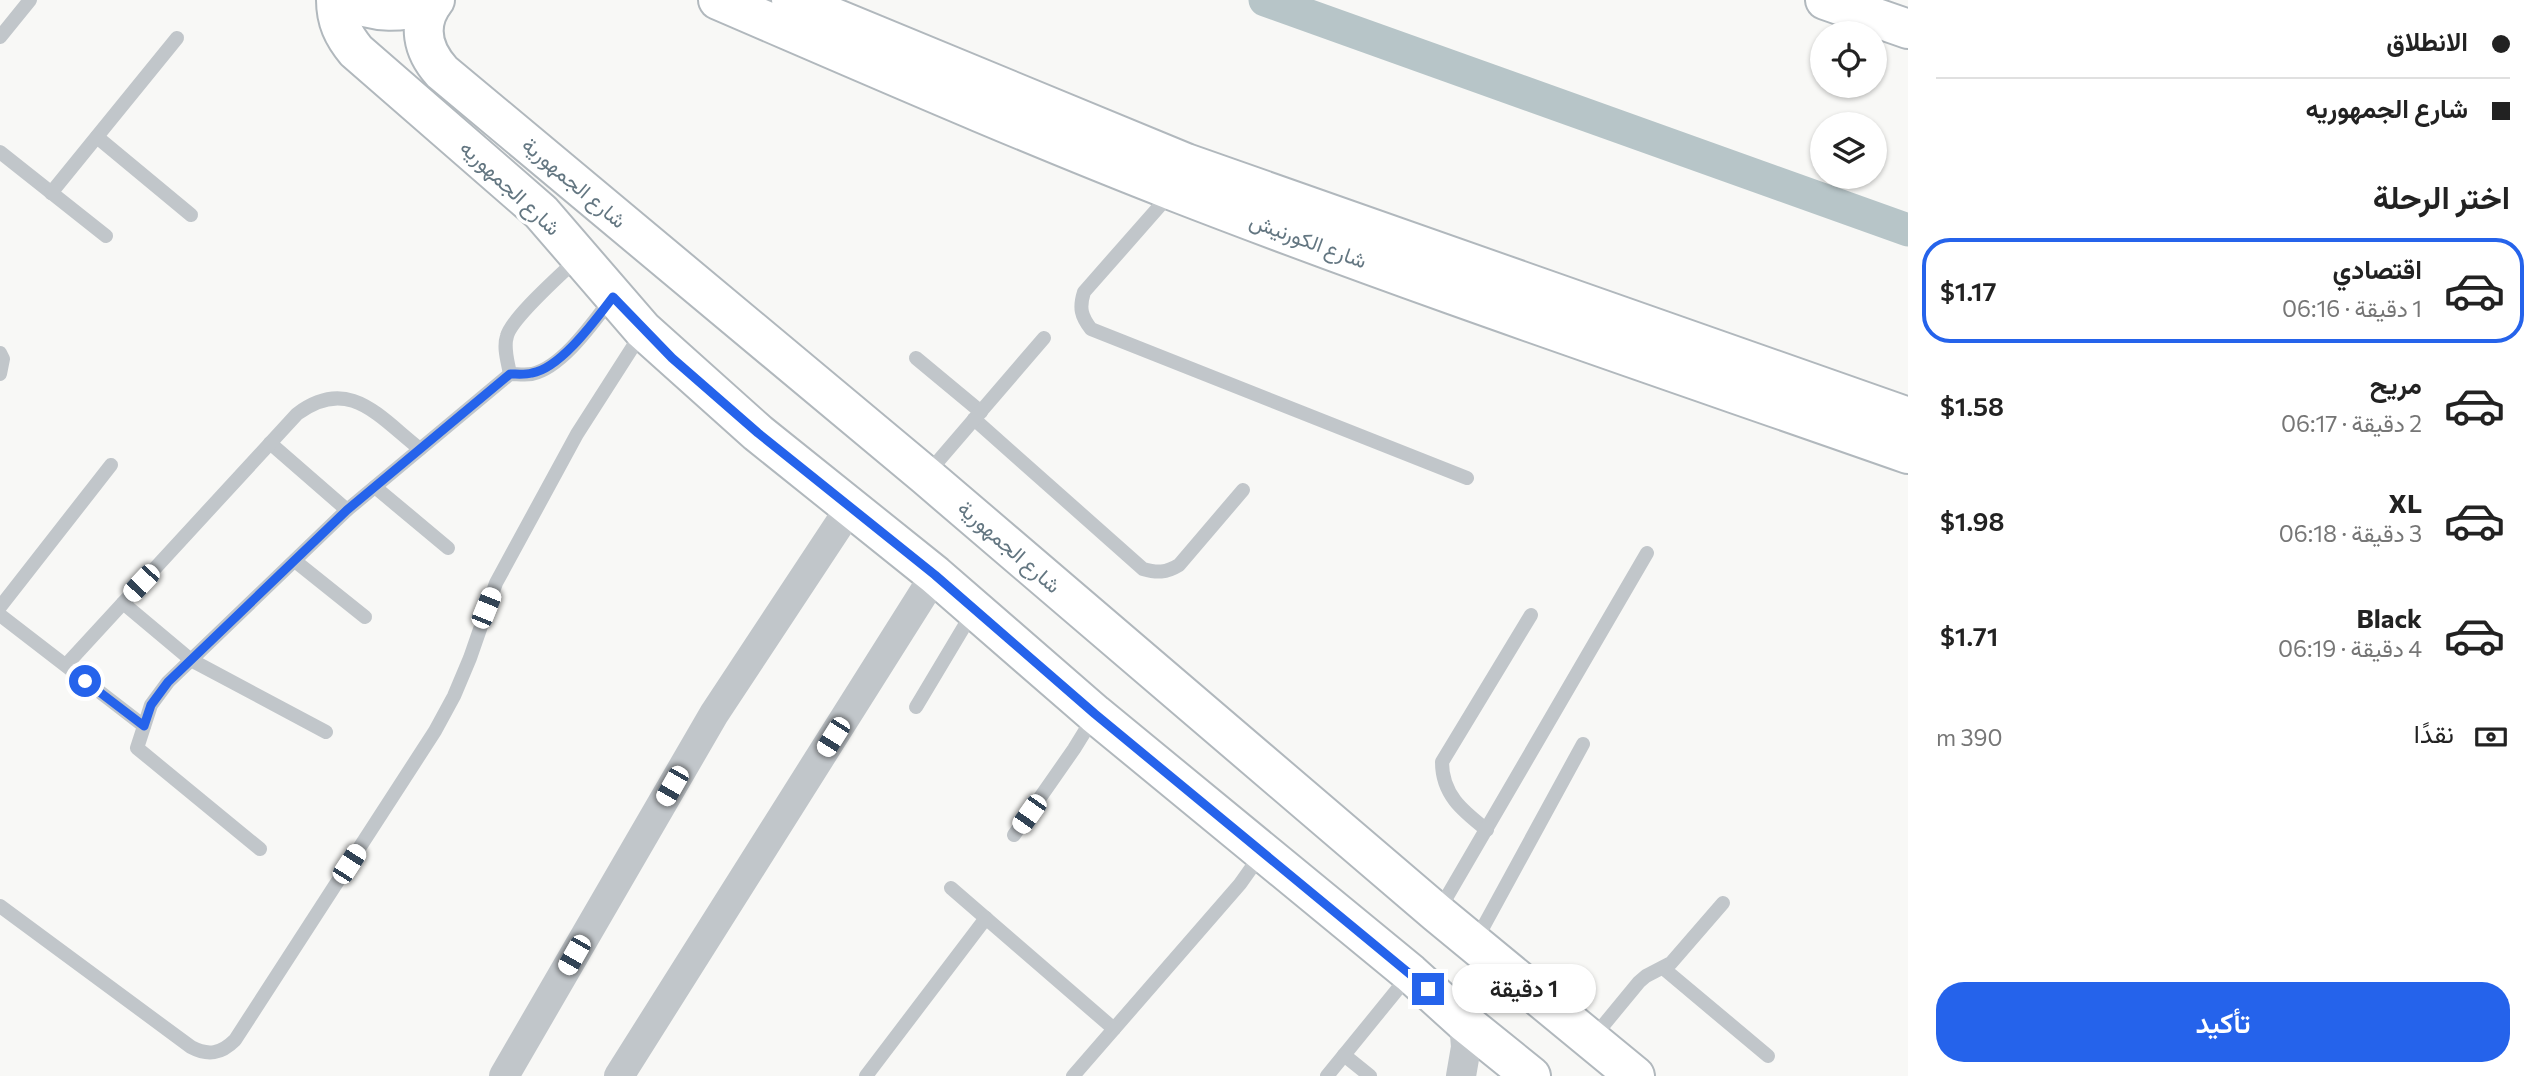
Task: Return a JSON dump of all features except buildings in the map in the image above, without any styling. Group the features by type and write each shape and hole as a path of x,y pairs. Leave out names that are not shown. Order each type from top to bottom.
{"main road":[{"name":"شارع الجمهوريه","path":"335,0 336,14 343,34 356,51 541,212 643,330 749,425 975,608 1095,714 1531,1076"},
{"path":"348,0 381,11 406,11 433,3"},
{"name":"شارع الكورنيش","path":"718,0 957,103 1172,191 1406,277 1908,454"},
{"name":"شارع الكورنيش","path":"791,0 1186,163 1908,417"},
{"path":"1825,0 1908,29"},
{"name":"شارع الجمهورية","path":"433,3 424,23 424,41 430,58 442,72 926,475 1629,1074"}],"street":[{"path":"504,1076 714,714 850,508"},
{"path":"619,1076 935,575"},
{"path":"1461,1076 1466,1047 1464,1022"}],"lane":[{"path":"0,37 30,0"},
{"path":"51,193 177,38"},
{"path":"97,136 191,215"},
{"path":"0,152 106,236"},
{"path":"1172,191 1084,292 1080,305 1083,318 1091,329 1467,478"},
{"path":"510,374 505,338 509,330 537,298 580,257"},
{"path":"260,849 137,748 151,705 158,694 347,510 510,374 533,373 553,363 583,336 613,297"},
{"path":"0,906 191,1047 202,1053 214,1053 226,1049 235,1041 435,731 454,696 491,596 508,560 577,434 643,330"},
{"path":"926,475 1044,338"},
{"path":"0,353 3,359 0,374"},
{"path":"916,358 1143,569 1155,573 1168,571 1179,565 1243,490"},
{"path":"66,665 297,414 311,404 327,398 361,402 421,449"},
{"path":"271,443 347,510"},
{"path":"0,607 111,465"},
{"path":"375,487 449,548"},
{"path":"1437,913 1647,553"},
{"path":"295,561 365,617"},
{"path":"123,603 191,660 326,732"},
{"path":"916,707 957,643 975,608"},
{"path":"0,615 144,726"},
{"path":"1487,830 1463,811 1447,791 1442,776 1442,762 1531,615"},
{"path":"1014,835 1095,714"},
{"path":"1475,944 1583,744"},
{"path":"1073,1076 1240,884 1263,852"},
{"path":"951,888 1114,1029"},
{"path":"1592,1040 1639,982 1679,955 1723,903"},
{"path":"866,1076 986,918"},
{"path":"1663,968 1768,1056"},
{"path":"1327,1076 1410,973"},
{"path":"1344,1055 1370,1076"}],"waterway":[{"path":"1265,0 1908,230"}],"route":[{"path":"85,681 144,726 151,705 168,682 347,510 510,374 533,373 553,363 583,336 613,297 672,358 758,433 975,608 1095,714 1428,989"}]}
